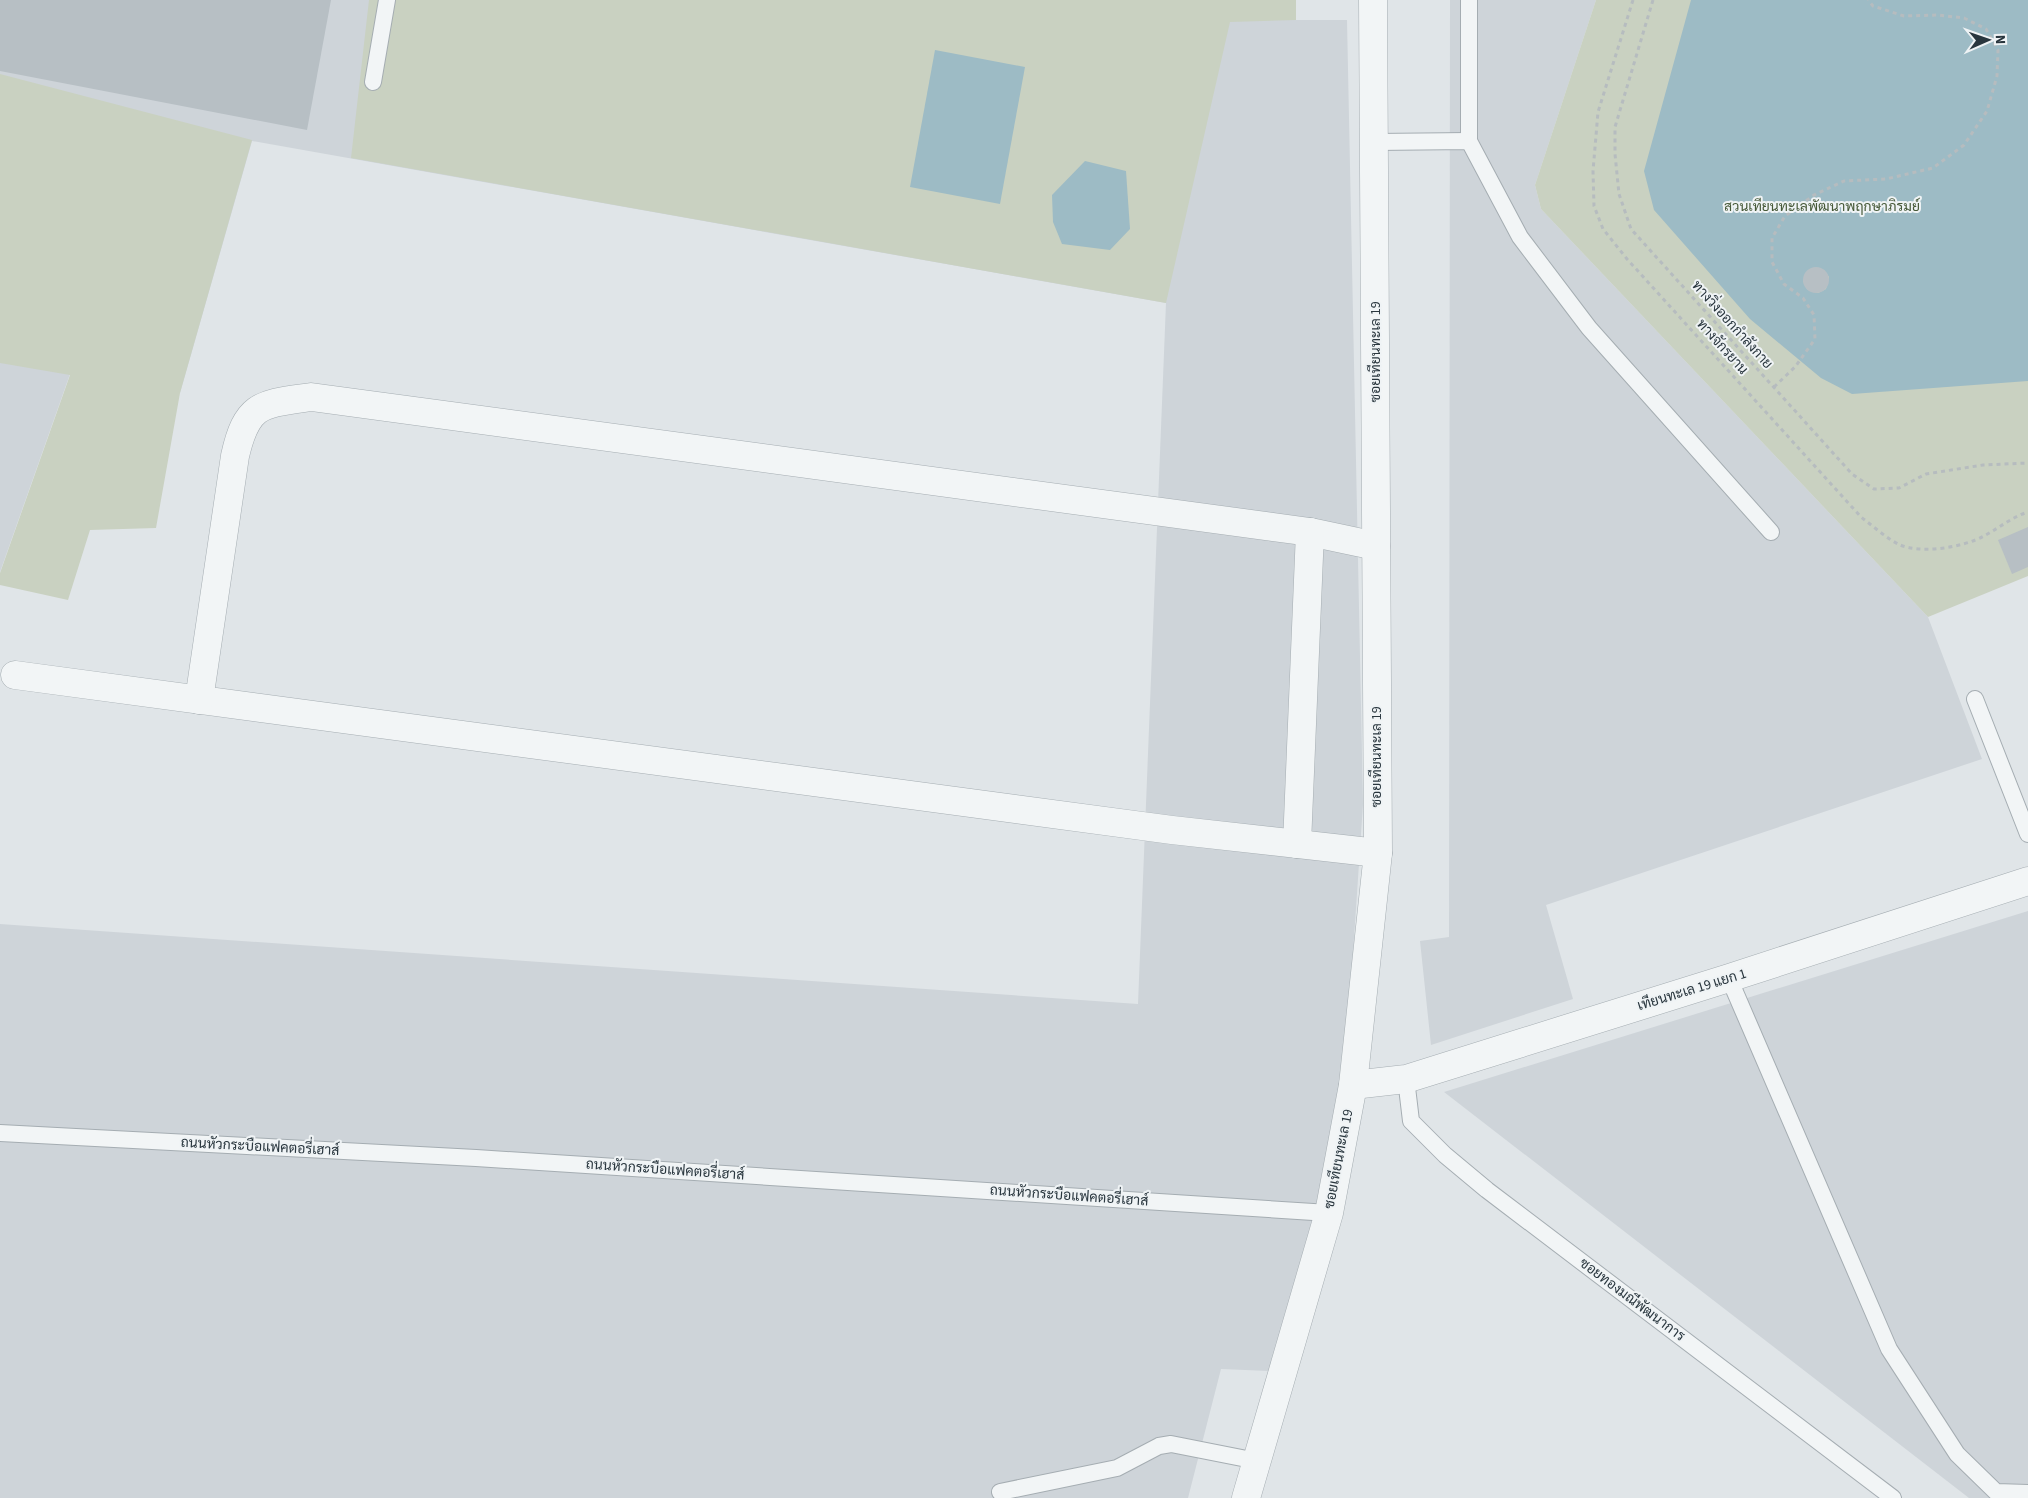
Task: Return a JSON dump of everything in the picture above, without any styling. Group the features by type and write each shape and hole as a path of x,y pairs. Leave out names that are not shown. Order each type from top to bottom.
{"street":[{"name":"ซอยเทียนทะเล 19","path":"1246,1498 1329,1213 1353,1085 1378,853 1373,0"},
{"path":"199,700 234,456 241,431 256,409 285,401 311,397 1310,532 1376,546"},
{"path":"1297,844 1310,532"},
{"path":"15,675 1172,830 1378,853"},
{"name":"เทียนทะเล 19 แยก 1","path":"1353,1085 1406,1079 1729,978 2028,881"}],"lane":[{"path":"373,82 387,0"},
{"path":"1469,0 1470,141 1520,237 1589,328 1771,532"},
{"path":"1375,142 1470,141"},
{"path":"1975,699 2028,834"},
{"path":"1729,978 1889,1349 1957,1454 1978,1477 1996,1492 2028,1493"},
{"name":"ซอยทองมณีพัฒนาการ","path":"1406,1079 1411,1122 1445,1155 1487,1190 1893,1498"},
{"name":"ถนนหัวกระบือแฟคตอรี่เฮาส์","path":"0,1133 466,1158 1329,1213"},
{"path":"1000,1492 1117,1468 1159,1446 1171,1444 1257,1461"}],"path":[{"name":"ทางจักรยาน","path":"1633,0 1598,112 1593,171 1594,206 1604,229 1627,259 1861,517 1900,545 1926,550 1956,547 1984,537 2018,515 2028,512"},
{"name":"ทางวิ่งออกกำลังกาย","path":"1653,0 1615,127 1615,154 1619,194 1631,230 1852,474 1874,489 1899,488 1926,474 1983,465 2028,463"},
{"path":"1774,387 1795,367 1815,338 1814,314 1803,298 1784,284 1772,262 1772,238 1785,216 1814,194 1844,182 1886,179 1933,168 1964,145 1983,118 1987,111 1997,76 1998,50 1986,29 1964,18 1937,15 1904,16 1873,6 1868,0"}],"shaded area":[{"path":"0,0 1296,0 1296,20 1347,20 1363,804 1339,1162 1269,1371 1221,1369 1188,1498 0,1498 0,924 1138,1004 1166,303 252,141 180,393 70,374 0,572"},
{"path":"1450,0 1596,0 1535,185 1541,209 1928,617 1982,759 1546,905 1573,999 1431,1045 1420,941 1449,937"},
{"path":"2028,911 2028,1498 1969,1498 1444,1092"}],"green space":[{"path":"369,0 1296,0 1296,20 1230,22 1166,303 351,158"},
{"name":"สวนเทียนทะเลพัฒนาพฤกษาภิรมย์","path":"1596,0 2028,0 2028,576 1928,617 1541,209 1535,185"},
{"path":"0,74 252,140 180,393 156,528 90,530 68,600 0,585 0,573 70,375 0,363"}],"water":[{"path":"1691,0 2028,0 2028,381 1852,394 1821,378 1750,319 1654,210 1644,171","holes":["1816,268 1824,270 1829,277 1826,289 1818,293 1807,289 1803,281 1806,273"]},
{"path":"935,50 1025,67 1000,204 910,187"},
{"path":"1085,161 1126,171 1130,229 1110,250 1062,244 1053,222 1052,195"}],"building":[{"path":"0,0 331,0 307,130 0,71"},
{"path":"1816,267 1825,271 1829,280 1825,289 1816,293 1807,289 1803,280 1807,271"},
{"path":"2028,527 2028,567 2012,574 1998,540"}]}
